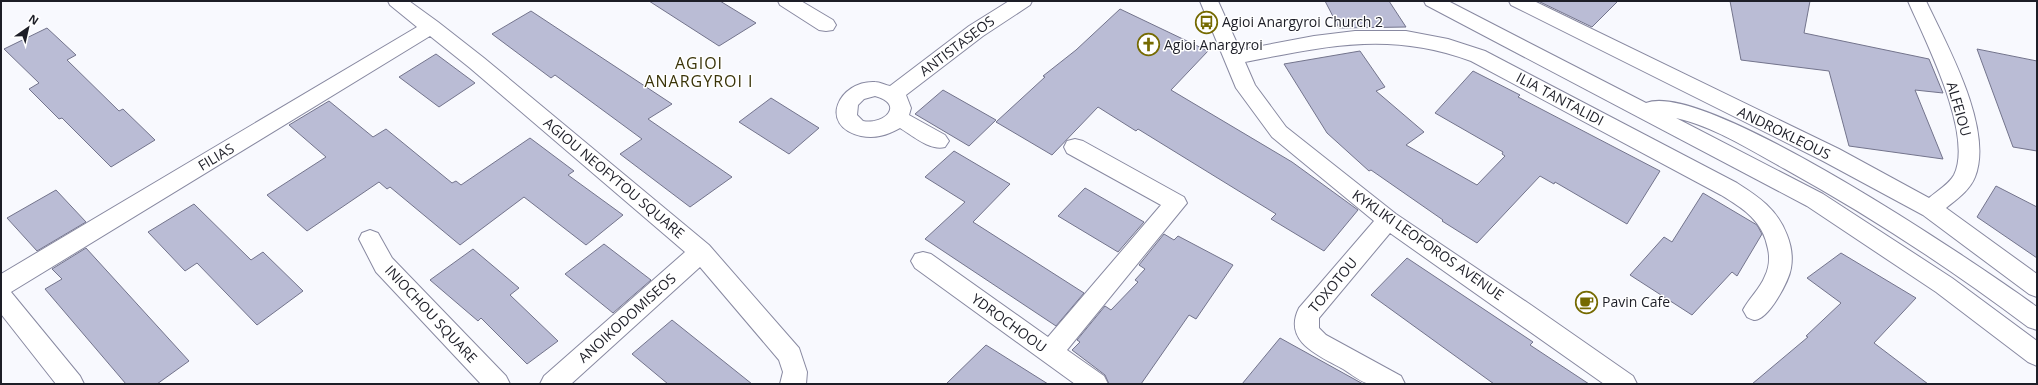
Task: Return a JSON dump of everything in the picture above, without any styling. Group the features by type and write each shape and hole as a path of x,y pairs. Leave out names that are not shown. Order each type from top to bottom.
{"street":[{"name":"AGIOU NEOFYTOU SQUARE","path":"397,1 478,63 701,252 790,355 795,372 793,384"},
{"path":"787,1 826,25"},
{"name":"ANTISTASEOS","path":"893,94 982,27 1023,1"},
{"name":"KYKLIKI LEOFOROS AVENUE","path":"1209,1 1246,88 1279,132 1388,220 1523,312 1624,384"},
{"path":"1433,1 1815,200 1944,285 2037,355"},
{"name":"ANDROKLEOUS","path":"1518,1 1831,155 1931,209 2037,287"},
{"name":"ALFEIOU","path":"1917,1 1955,89 1967,126 1970,161 1963,178 1931,209"},
{"name":"FILIAS","path":"1,286 431,27"},
{"name":"ILIA TANTALIDI","path":"1233,58 1327,41 1374,36 1416,39 1436,43 1484,59 1729,189 1751,202 1765,215 1776,235 1781,263 1778,276 1754,310"},
{"path":"875,89 893,94 901,105 901,111 898,118 884,128 873,130 854,126 845,114 846,106 850,100 861,92 875,89"},
{"path":"1700,118 1722,102"},
{"path":"1639,107 1665,108 1700,118 1743,136 1857,198 1938,250 2037,320"},
{"path":"898,118 938,141"},
{"path":"1050,352 1176,203 1075,148"},
{"name":"TOXOTOU","path":"1388,220 1307,315 1305,326 1307,333 1317,342 1392,384"},
{"name":"INIOCHOU SQUARE","path":"370,239 384,265 497,384"},
{"name":"ANOIKODOMISEOS","path":"553,384 701,252"},
{"name":"YDROCHOOU","path":"923,262 1095,384"},
{"path":"1,296 71,384"}],"building":[{"path":"649,1 720,1 756,23 719,46"},
{"path":"1325,1 1389,1 1406,27 1339,28"},
{"path":"1538,1 1618,1 1592,27"},
{"path":"1730,1 1810,1 1804,33 1929,59 1943,93 1915,90 1943,159 1849,146 1829,71 1741,60"},
{"path":"1120,9 1208,51 1171,90 1292,162 1358,210 1324,251 1271,219 1276,214 1138,129 1136,131 1098,107 1052,155 996,122 1045,77 1043,76 1076,50"},
{"path":"531,11 672,104 648,119 732,177 690,207 620,154 642,139 555,75 551,78 492,34"},
{"path":"47,28 76,55 67,60 119,111 123,109 155,140 111,167 62,118 59,119 29,89 39,83 4,49"},
{"path":"1977,49 2037,61 2037,151 2013,147"},
{"path":"1360,51 1385,87 1376,91 1424,132 1406,145 1477,185 1505,156 1502,154 1503,152 1435,113 1473,71 1520,95 1518,97 1660,171 1627,224 1555,182 1554,184 1540,176 1477,243 1442,221 1443,220 1371,170 1369,171 1327,133 1284,64"},
{"path":"436,54 475,83 439,107 399,77"},
{"path":"943,90 996,120 969,146 915,114"},
{"path":"771,98 819,128 789,154 739,122"},
{"path":"329,101 373,137 386,129 452,183 456,181 461,185 530,138 574,171 568,175 623,215 586,245 524,197 460,245 390,187 387,189 379,182 307,231 267,195 326,157 289,125"},
{"path":"954,151 1010,184 973,222 1084,293 1056,326 925,239 965,202 925,177"},
{"path":"1996,186 2037,207 2037,258 1977,217"},
{"path":"1085,188 1144,222 1118,252 1058,216"},
{"path":"56,190 86,222 37,251 7,218"},
{"path":"1703,193 1757,225 1762,234 1737,276 1732,272 1692,315 1630,275 1664,237 1672,242"},
{"path":"194,204 251,260 263,252 303,291 257,325 197,263 185,271 148,232"},
{"path":"1164,234 1174,240 1178,236 1233,265 1196,319 1189,315 1141,384 1109,384 1105,375 1072,350 1080,342 1077,340 1105,306 1111,310 1138,282 1135,280 1145,269 1139,265"},
{"path":"604,244 651,280 613,313 565,274"},
{"path":"86,248 189,361 157,384 126,384 45,289 62,279 52,269"},
{"path":"473,249 519,288 510,295 558,341 527,364 481,318 478,321 430,280"},
{"path":"1841,253 1916,298 1874,343 1928,384 1752,384 1808,337 1806,336 1841,303 1807,278"},
{"path":"1407,258 1533,342 1530,345 1589,384 1494,384 1371,295"},
{"path":"672,320 752,384 668,384 632,354"},
{"path":"1280,338 1363,384 1242,384"},
{"path":"986,345 1048,384 946,384"}],"place":[{"name":"Agioi Anargyroi Church 2","path":"1206,22"},
{"name":"Agioi Anargyroi","path":"1148,45"},
{"name":"Pavin Cafe","path":"1586,302"}],"district":[{"name":"AGIOI ANARGYROI I","path":"699,72"}]}
